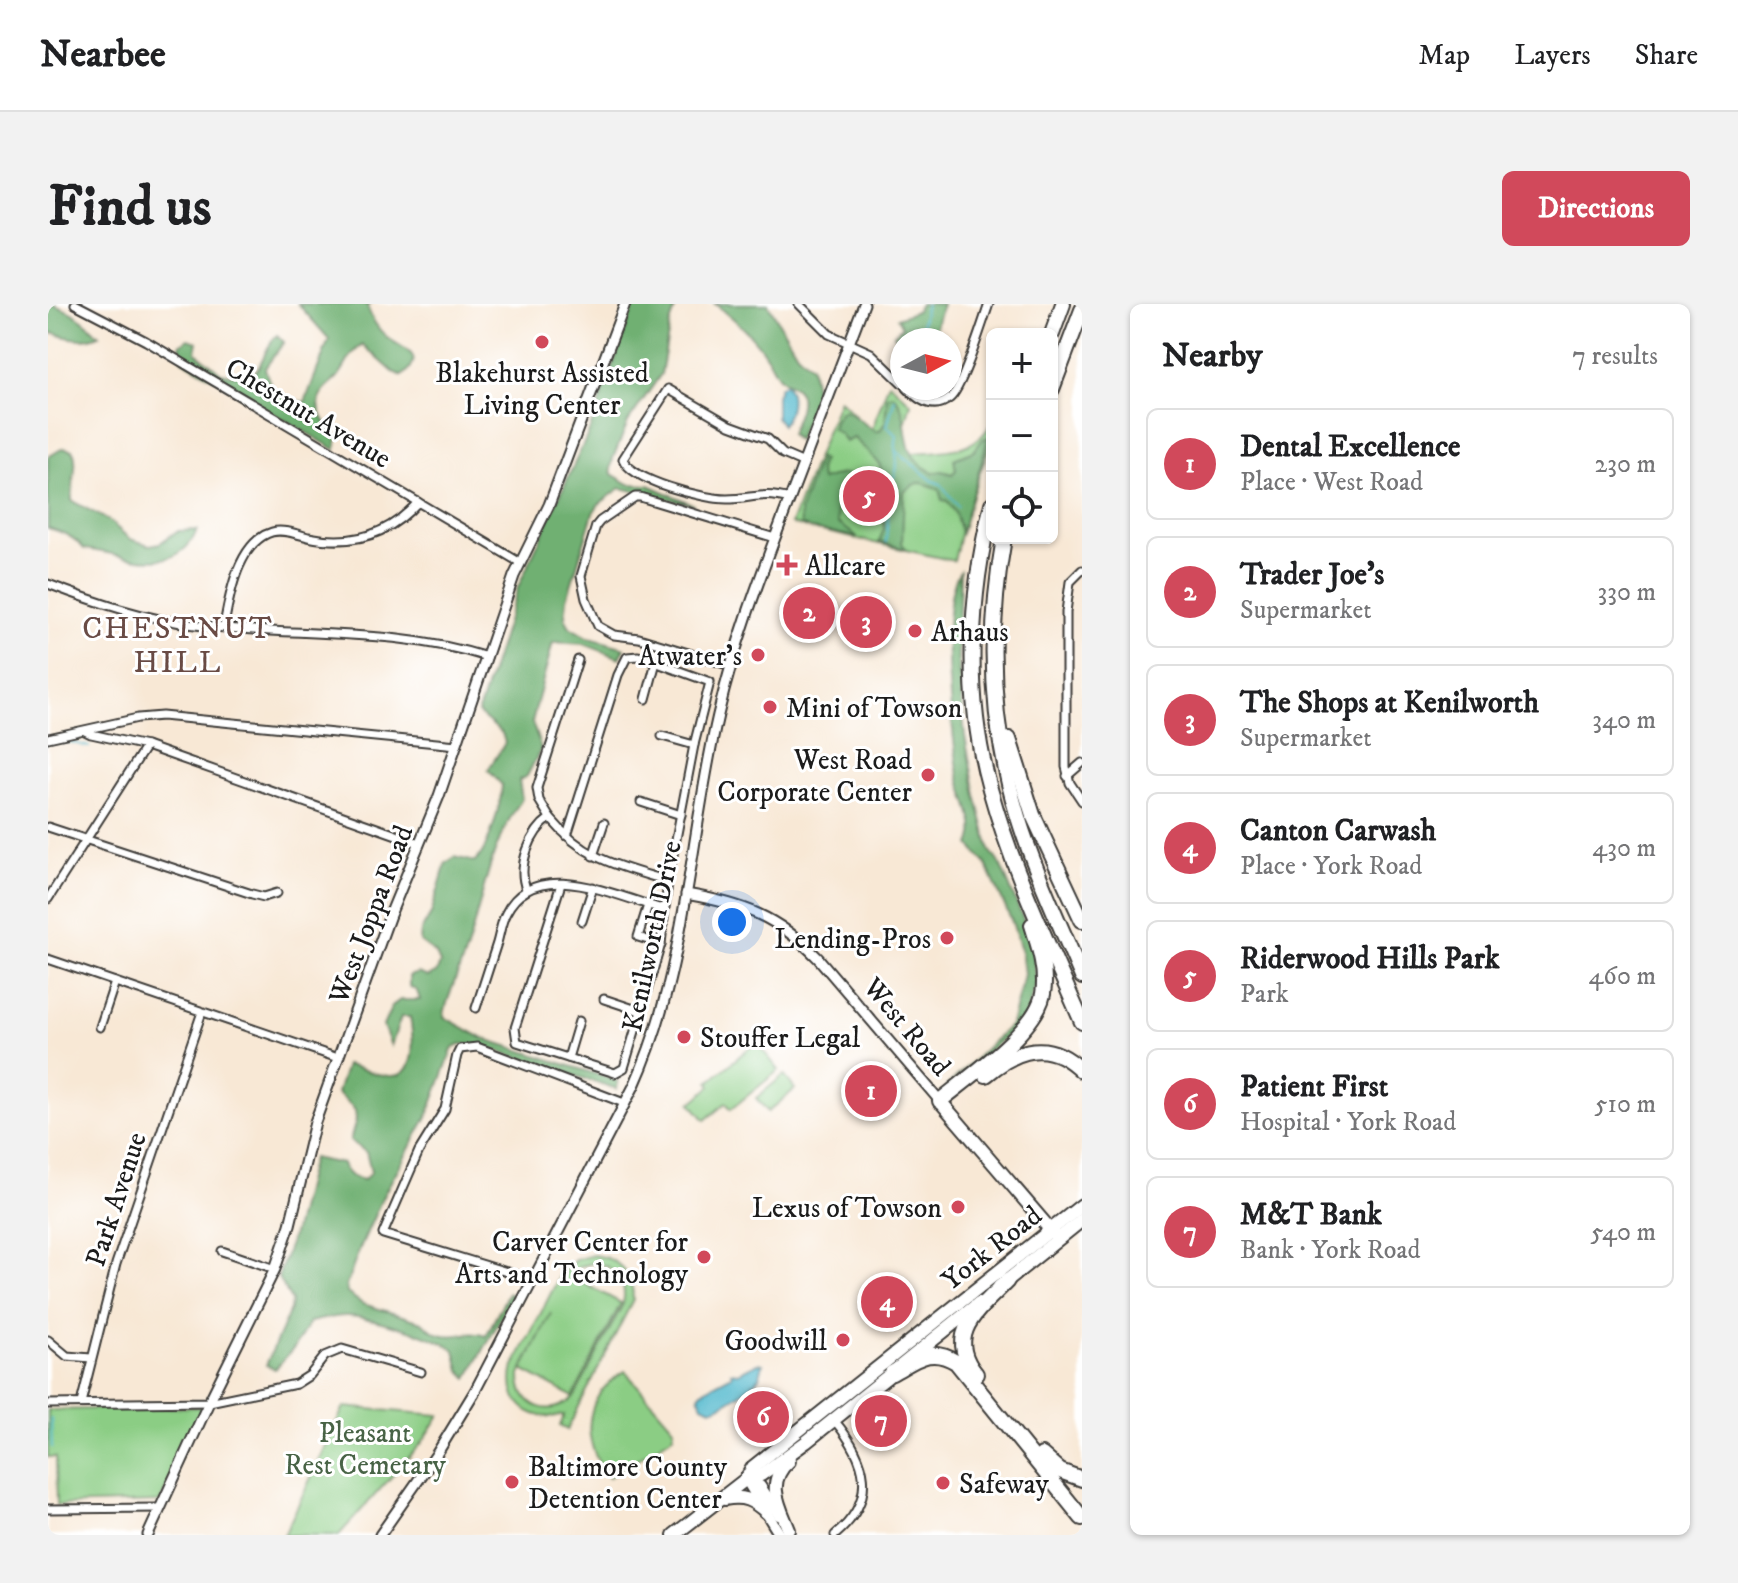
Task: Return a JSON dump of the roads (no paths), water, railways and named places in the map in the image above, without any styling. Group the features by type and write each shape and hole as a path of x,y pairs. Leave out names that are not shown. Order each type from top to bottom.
{"highway":[{"path":"1054,328 1063,304"},
{"path":"1058,373 1082,310"},
{"path":"943,1105 1021,1032 1036,1013 1043,993 1037,940 1008,857 989,788 975,705 972,648 978,571 986,533"},
{"path":"1003,544 994,612 993,675 1000,743 1008,782 1029,849 1082,977"},
{"path":"994,612 997,675 1013,756 1033,815 1082,920"},
{"path":"989,788 1024,885 1082,1022"},
{"path":"943,1105 1017,1053 1037,1050 1056,1052 1067,1057 1082,1071"},
{"path":"1007,1281 967,1324 962,1345 965,1359 1043,1457 1060,1471 1082,1479"},
{"path":"892,1373 930,1354 944,1355 956,1362 1082,1518"}],"main road":[{"name":"West Road","path":"943,1105 1055,1235"},
{"name":"York Road","path":"746,1479 761,1475 806,1442 1007,1281 1082,1205"},
{"name":"York Road","path":"674,1535 746,1479 753,1467 984,1282 1082,1220"},
{"path":"949,1328 958,1315 982,1294 984,1282"},
{"path":"787,1533 775,1494 775,1483 782,1468 806,1442"},
{"path":"746,1479 766,1512"},
{"path":"746,1479 760,1486 787,1533"},
{"path":"718,1501 743,1497 754,1501 787,1533"}],"street":[{"name":"Chestnut Avenue","path":"75,304 146,341 519,562"},
{"name":"West Joppa Road","path":"148,1535 275,1269 290,1225 309,1144 396,898 457,745 519,562 549,505 625,304"},
{"path":"799,304 829,334 871,353 890,371"},
{"name":"Kenilworth Drive","path":"380,1535 451,1433 649,1051 674,966 718,715 731,666 775,538 864,304"},
{"path":"962,375 989,304"},
{"path":"790,499 767,494 712,498 681,490 650,479 627,466 625,454 668,389 730,425 768,439 783,454 804,463"},
{"path":"921,400 929,404 946,400"},
{"path":"731,666 639,638 614,635 598,626 581,585 588,553 600,521 635,497 650,497 684,511 775,538"},
{"path":"224,626 236,575 260,539 282,531 324,540 353,541 384,530 418,502"},
{"path":"1082,570 1070,582 1064,652 1067,776 1082,801"},
{"path":"48,584 142,614 197,625 434,643 487,657"},
{"path":"561,884 515,1034 517,1042 620,1072 643,1012 661,944 668,881 694,745 710,682 634,655 624,660 567,836"},
{"path":"578,660 537,788 539,800 567,836 593,856 668,881"},
{"path":"646,699 656,662"},
{"path":"702,711 718,715"},
{"path":"48,738 138,718 171,716 457,745"},
{"path":"84,730 146,746 419,843"},
{"path":"662,736 694,745"},
{"path":"48,899 146,746"},
{"path":"1067,776 1082,763"},
{"path":"641,802 681,815"},
{"path":"526,889 523,875 530,843 537,829 550,818"},
{"path":"593,856 604,823"},
{"path":"48,827 252,894 264,897 277,893"},
{"path":"476,1008 505,914 514,899 526,889 561,884 593,887 648,905 664,907"},
{"path":"582,921 593,887"},
{"path":"667,891 686,894"},
{"name":"West Road","path":"686,894 732,903 758,912 797,937 943,1105"},
{"path":"648,905 638,937 661,944"},
{"path":"48,959 338,1058"},
{"path":"100,1027 115,982"},
{"path":"604,999 643,1012"},
{"name":"Park Avenue","path":"81,1403 116,1264 202,1012"},
{"path":"568,1058 579,1021"},
{"path":"632,1044 649,1051"},
{"path":"533,1280 383,1234 419,1151 445,1109 460,1049 477,1047 624,1103"},
{"path":"222,1251 275,1269"},
{"path":"48,1340 67,1356 91,1358"},
{"path":"48,1404 209,1402 296,1384 310,1375 325,1356 342,1349 421,1372"},
{"path":"834,1420 857,1450 864,1484 853,1517 835,1535"},
{"path":"48,1509 160,1508"}],"water":[{"path":"785,384 790,393 790,404 782,425 776,417 776,396 780,386"},
{"path":"758,1363 763,1364 760,1376 744,1391 711,1409 703,1405 699,1395 702,1391 732,1375 731,1372 738,1373"}],"waterway":[{"path":"921,328 926,304"},
{"path":"887,510 886,492 897,467 897,436 887,426 894,400"},
{"path":"895,450 941,484 958,507"},
{"path":"886,542 888,516"},
{"path":"48,743 70,742 89,747"},
{"path":"51,1419 52,1447"}],"place":[{"name":"Blakehurst Assisted Living Center","path":"542,342"},
{"name":"Riderwood Hills Park","path":"869,496"},
{"name":"Allcare","path":"787,565"},
{"name":"Trader Joe's","path":"809,613"},
{"name":"The Shops at Kenilworth","path":"866,622"},
{"name":"Arhaus","path":"915,631"},
{"name":"Atwater's","path":"758,655"},
{"name":"Mini of Towson","path":"770,707"},
{"name":"West Road Corporate Center","path":"928,775"},
{"name":"Lending-Pros","path":"947,938"},
{"name":"Stouffer Legal","path":"684,1037"},
{"name":"Dental Excellence","path":"871,1091"},
{"name":"Lexus of Towson","path":"958,1207"},
{"name":"Carver Center for Arts and Technology","path":"704,1257"},
{"name":"Canton Carwash","path":"887,1302"},
{"name":"Goodwill","path":"843,1340"},
{"name":"Patient First","path":"763,1417"},
{"name":"M&T Bank","path":"881,1421"},
{"name":"Baltimore County Detention Center","path":"512,1482"},
{"name":"Safeway","path":"943,1483"}],"district":[{"name":"CHESTNUT HILL","path":"178,645"}],"park label":[{"name":"Pleasant Rest Cemetary","path":"365,1448"}]}
